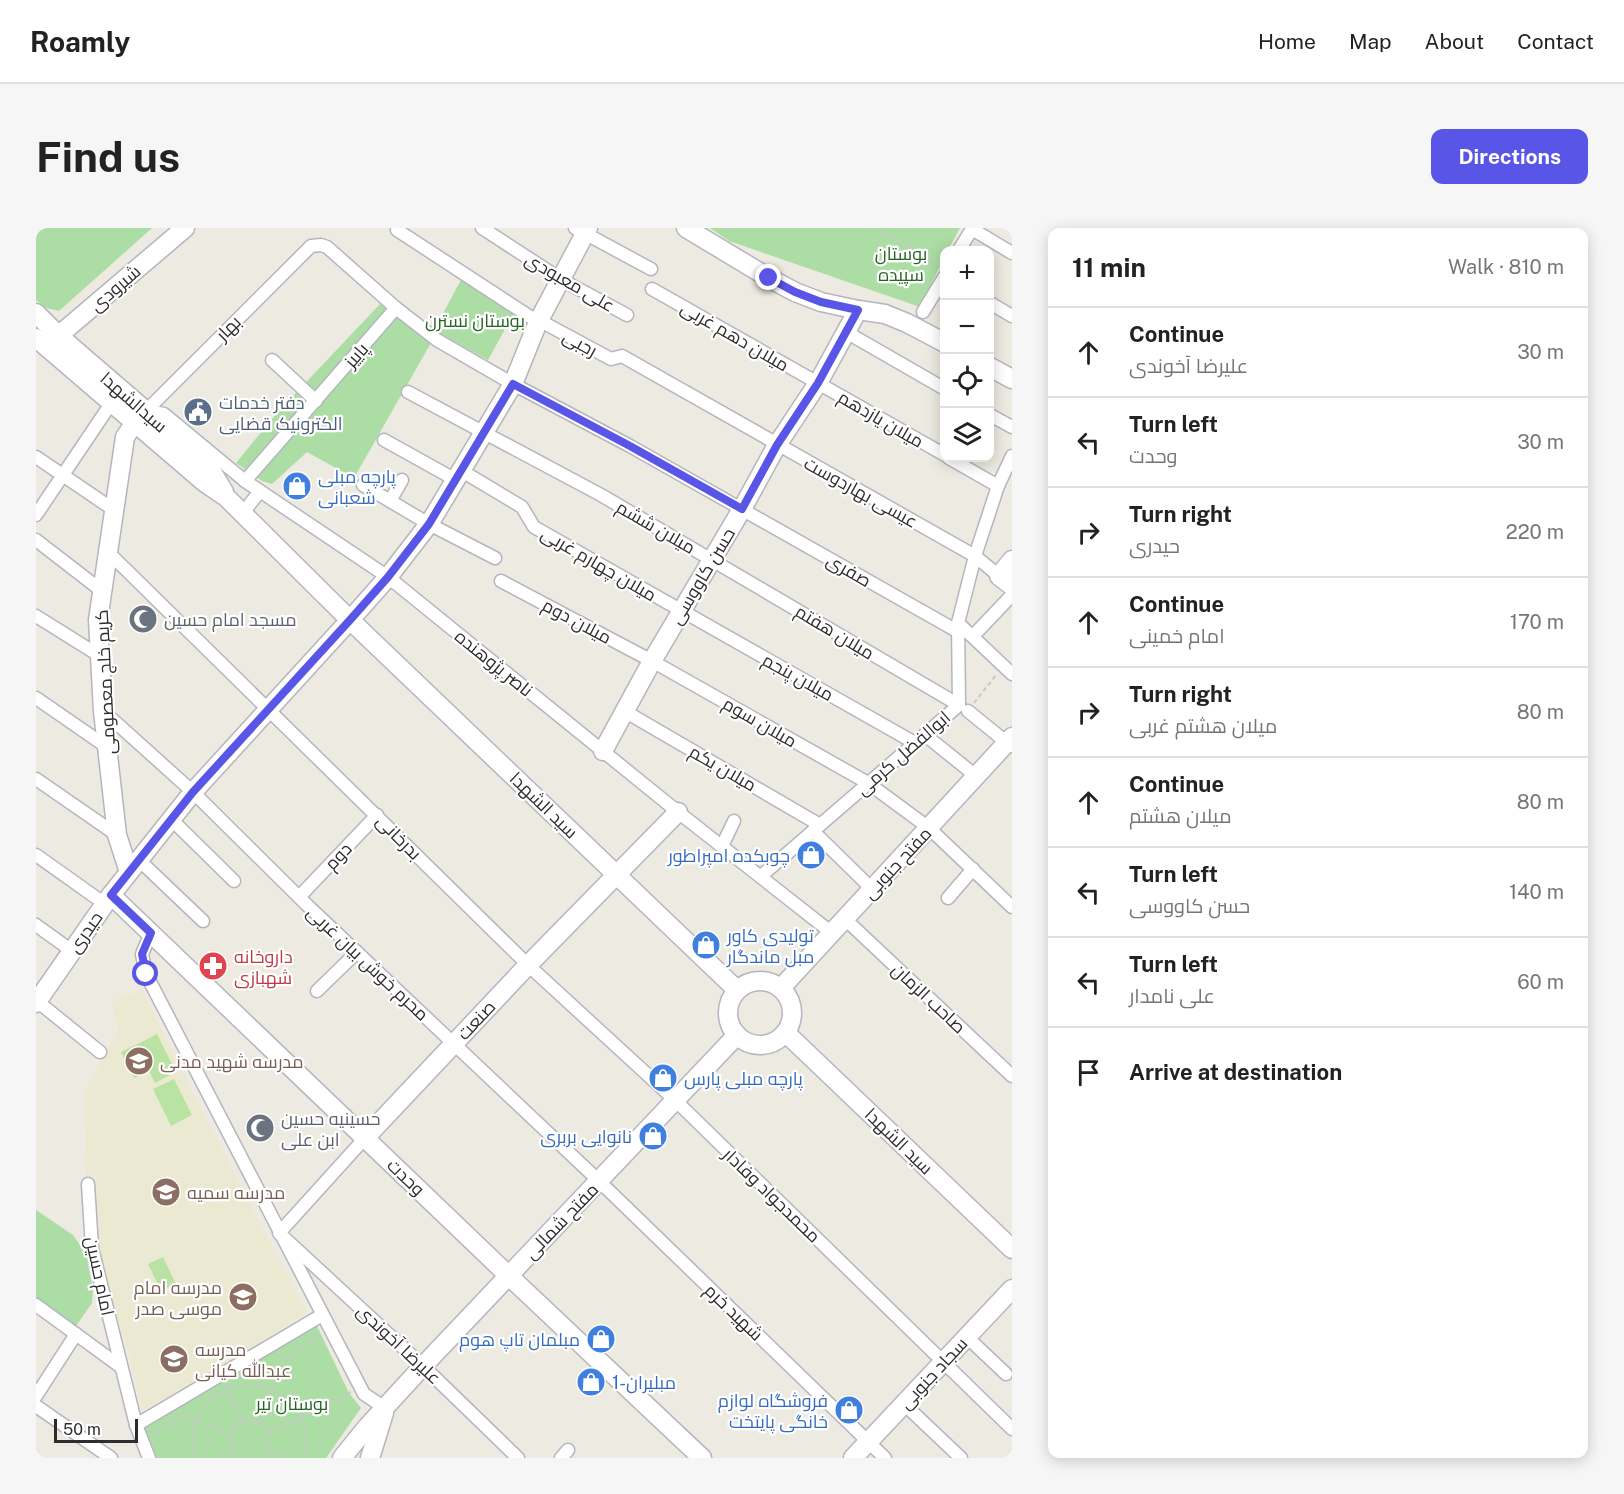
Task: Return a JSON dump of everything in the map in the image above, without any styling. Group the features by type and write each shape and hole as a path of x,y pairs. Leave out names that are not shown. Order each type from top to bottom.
{"street":[{"name":"شیرودی","path":"44,344 185,228"},
{"name":"علی معبودی","path":"482,228 562,280 627,315"},
{"path":"686,228 795,292 821,302 885,314 940,340"},
{"path":"961,246 972,229 1012,253"},
{"name":"رجبی","path":"397,230 538,322 546,324 611,359 622,356"},
{"name":"حیدری","path":"37,1002 108,899 193,792 388,577 429,524 513,384 538,322 562,280 583,230"},
{"path":"583,230 651,269"},
{"name":"صفری","path":"311,246 327,247 396,308 437,340 973,636 1008,670"},
{"name":"بهار","path":"140,417 311,246"},
{"path":"923,312 940,284"},
{"name":"میلان دهم غربی","path":"652,289 818,383"},
{"path":"994,305 1012,316"},
{"name":"پاییز","path":"245,481 396,308"},
{"name":"حسن کاووسی","path":"603,751 652,661 777,445 818,383 858,310"},
{"name":"سیدالشهدا","path":"36,313 44,344 112,402 140,417"},
{"path":"846,332 940,386"},
{"name":"سیدالشهدا","path":"44,344 140,417 204,482 226,497 243,513 350,620"},
{"name":"عیسی بهاردوست","path":"622,356 975,556 1006,581"},
{"path":"272,360 316,401"},
{"path":"994,369 1012,379"},
{"name":"میلان یازدهم","path":"818,383 940,452"},
{"name":"میلان ششم","path":"408,392 601,495 712,559"},
{"path":"36,515 112,402"},
{"name":"ناصر پژوهنده","path":"140,417 164,414 245,481 388,577 678,812 832,933"},
{"name":"کریم خلج معصومی","path":"134,866 117,835 103,711 98,620 125,436 140,417"},
{"path":"994,417 1012,428"},
{"name":"میلان چهارم غربی","path":"384,440 522,507 534,527 681,611"},
{"name":"ابوالفضل کرمی","path":"761,876 920,739 963,708 957,627 975,556 998,486 1012,456"},
{"path":"36,457 114,510"},
{"path":"956,462 998,486"},
{"path":"390,501 402,480"},
{"path":"363,485 429,524 495,558"},
{"path":"243,513 260,491"},
{"path":"36,540 102,591"},
{"name":"بدرخانی","path":"108,552 528,965"},
{"name":"میلان هفتم","path":"712,559 963,708 1011,742"},
{"path":"1006,581 1012,560"},
{"name":"میلان دوم","path":"501,581 652,661"},
{"path":"973,636 1012,595"},
{"name":"میلان پنجم","path":"681,611 920,739 976,776"},
{"path":"36,616 100,656"},
{"name":"سید الشهدا","path":"350,620 737,990"},
{"name":"میلان سوم","path":"652,661 868,783 929,828 1012,906"},
{"path":"36,698 107,747"},
{"name":"محرم خوش بیان غربی","path":"103,711 193,792 299,897 599,1181"},
{"name":"میلان یکم","path":"626,712 817,828 872,890"},
{"name":"مفتح جنوبی","path":"781,988 976,776 1011,742"},
{"path":"36,779 117,835"},
{"name":"صنعت","path":"279,1233 528,965 678,812"},
{"name":"دوم","path":"299,897 377,815"},
{"path":"171,819 234,881"},
{"path":"722,846 734,820"},
{"path":"36,855 108,899"},
{"path":"134,866 203,921"},
{"path":"948,898 973,869"},
{"name":"وحدت","path":"108,899 151,933 702,1458"},
{"name":"صاحب الزمان","path":"845,919 1012,1077"},
{"path":"36,925 72,951"},
{"name":"علیرضا آخوندی","path":"151,933 142,954 146,974 363,1394 385,1408"},
{"path":"317,991 357,952"},
{"name":"محمدجواد وفادار","path":"528,965 675,1101 1012,1429"},
{"path":"754,981 773,983 781,988 792,1005 793,1015 786,1033 767,1044 756,1045 746,1042 737,1035 729,1018 729,1008 731,998 737,990 754,981"},
{"path":"37,1002 100,1052"},
{"name":"سید الشهدا","path":"786,1033 1012,1249"},
{"name":"مفتح شمالی","path":"342,1458 423,1366 737,1035"},
{"name":"شهید خرم","path":"599,1181 885,1458"},
{"name":"امام حسین","path":"88,1184 92,1248 136,1425 149,1458"},
{"name":"علیرضا آخوندی","path":"279,1233 423,1366 518,1458"},
{"name":"سجاد جنوبی","path":"853,1458 1012,1289"},
{"name":"امام حسین","path":"36,1305 121,1367"},
{"path":"136,1425 322,1315"},
{"path":"36,1396 76,1334"},
{"path":"967,1337 1006,1374"},
{"path":"904,1404 961,1458"},
{"path":"36,1406 111,1458"},
{"path":"370,1458 385,1408"}],"path":[{"path":"875,228 940,264"},
{"path":"963,708 1008,670"},
{"path":"258,1422 272,1389 279,1360 330,1331"},
{"path":"221,1375 242,1422"},
{"path":"196,1458 195,1429 201,1412 212,1399 227,1389 244,1384 272,1389 302,1418 307,1437 304,1458"},
{"path":"267,1431 302,1418 360,1388"},
{"path":"142,1439 180,1416 232,1433"},
{"path":"242,1458 232,1448 230,1439 235,1427 242,1422 252,1421 258,1422 267,1431 269,1444 257,1458"},
{"path":"214,1458 232,1448"},
{"path":"266,1450 287,1458"}],"shaded area":[{"path":"142,990 307,1313 221,1367 142,1411 128,1352 101,1275 83,1163 86,1154 84,1093 118,1028 112,1001"}],"green space":[{"path":"36,228 152,228 59,311 46,308 36,300"},
{"name":"بوستان سپیده","path":"710,228 960,228 950,246 940,246 940,266 920,307 729,241"},
{"name":"بوستان نسترن","path":"461,280 515,311 488,360 434,330"},
{"path":"380,304 432,341 354,478 307,452 272,484 262,481 236,463 277,413"},
{"path":"157,1034 176,1072 155,1083 136,1045"},
{"path":"135,1045 148,1072 134,1078 121,1052"},
{"path":"174,1079 192,1115 171,1126 153,1089"},
{"path":"36,1210 73,1235 86,1254 93,1289 92,1303 74,1329 36,1301"},
{"path":"163,1257 176,1284 161,1291 148,1264"},
{"name":"بوستان تیر","path":"317,1326 349,1393 361,1408 326,1458 157,1458 144,1426"}],"place":[{"name":"دفتر خدمات الکترونیک قضایی","path":"198,412"},
{"name":"پارچه مبلی شعبانی","path":"297,486"},
{"name":"مسجد امام حسین","path":"143,619"},
{"name":"چوبکده امپراطور","path":"811,855"},
{"name":"تولیدی کاور مبل ماندگار","path":"706,945"},
{"name":"داروخانه شهبازی","path":"213,966"},
{"name":"مدرسه شهید مدنی","path":"139,1061"},
{"name":"پارچه مبلی پارس","path":"663,1078"},
{"name":"حسینیه حسین ابن علی","path":"260,1128"},
{"name":"نانوایی بربری","path":"653,1136"},
{"name":"مدرسه سمیه","path":"166,1192"},
{"name":"مدرسه امام موسی صدر","path":"243,1297"},
{"name":"مبلمان تاپ هوم","path":"601,1339"},
{"name":"مدرسه عبدالله کیانی","path":"174,1359"},
{"name":"مبلیران-1","path":"591,1382"},
{"name":"فروشگاه لوازم خانگی پایتخت","path":"849,1410"}],"route":[{"path":"146,974 142,954 151,933 111,895 193,792 388,577 429,524 513,384 742,509 777,445 818,383 858,310 821,302 795,292 769,278"}]}
